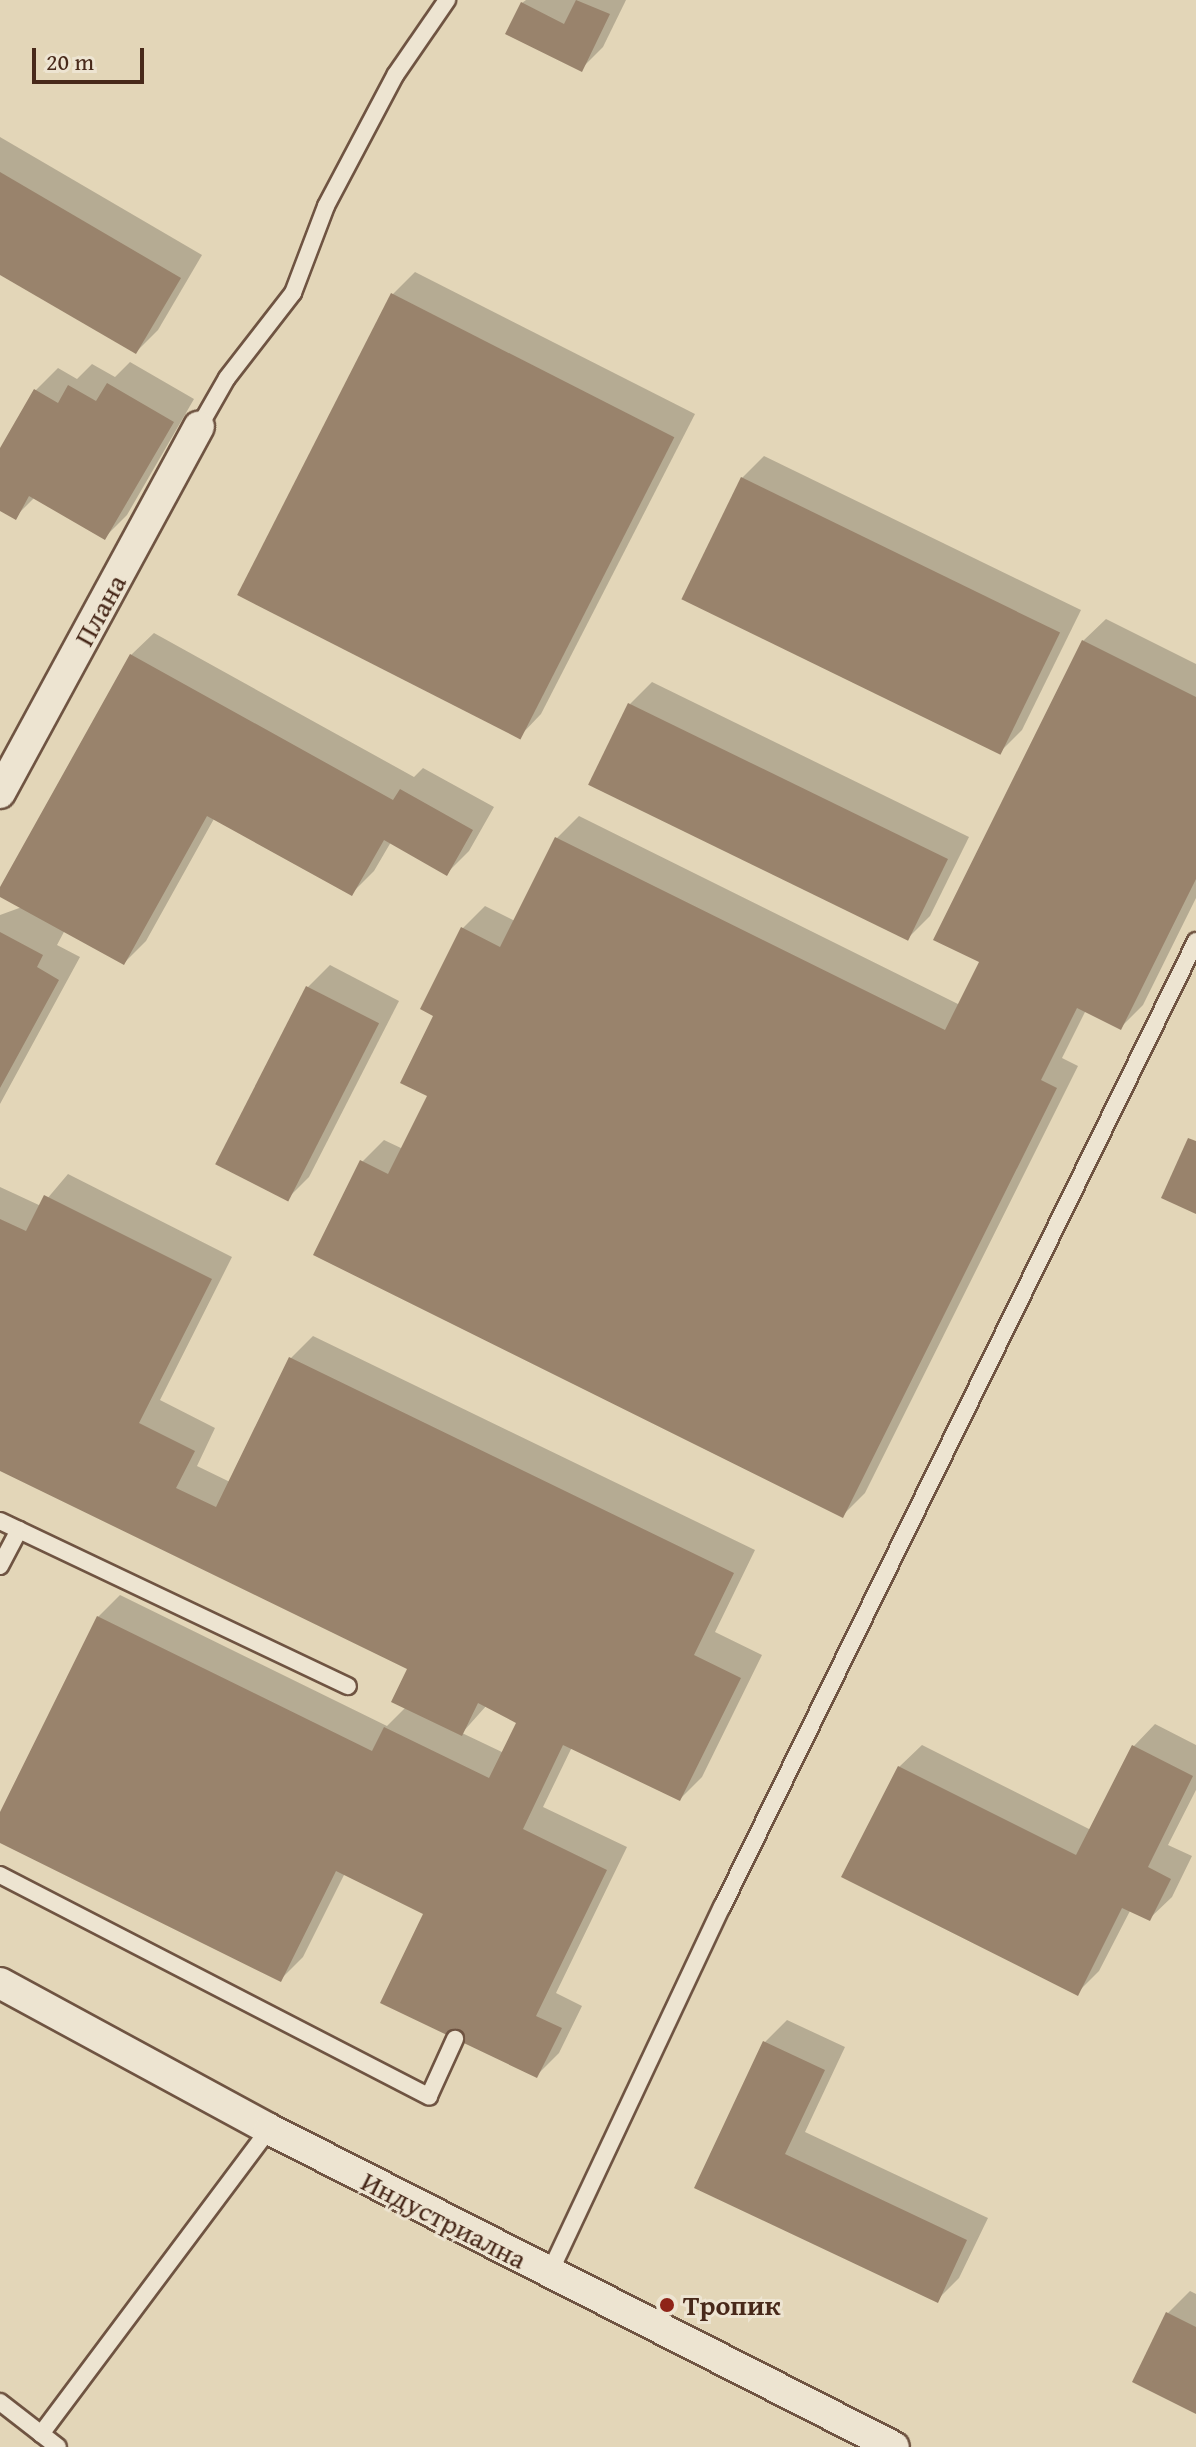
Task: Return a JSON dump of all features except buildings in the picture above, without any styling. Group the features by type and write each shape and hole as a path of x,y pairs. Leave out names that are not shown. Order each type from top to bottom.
{"street":[{"name":"Плана","path":"0,793 199,427"},
{"name":"Индустриална","path":"0,1983 269,2129 894,2447"}],"lane":[{"path":"199,427 227,378 293,293 326,206 396,74 447,0"},
{"path":"549,2274 722,1907 1196,941"},
{"path":"0,1521 348,1686"},
{"path":"0,1566 19,1530"},
{"path":"0,1875 429,2096 455,2039"},
{"path":"41,2434 269,2129"},
{"path":"0,2402 58,2447"}],"place":[{"name":"Тропик","path":"667,2305"}]}
